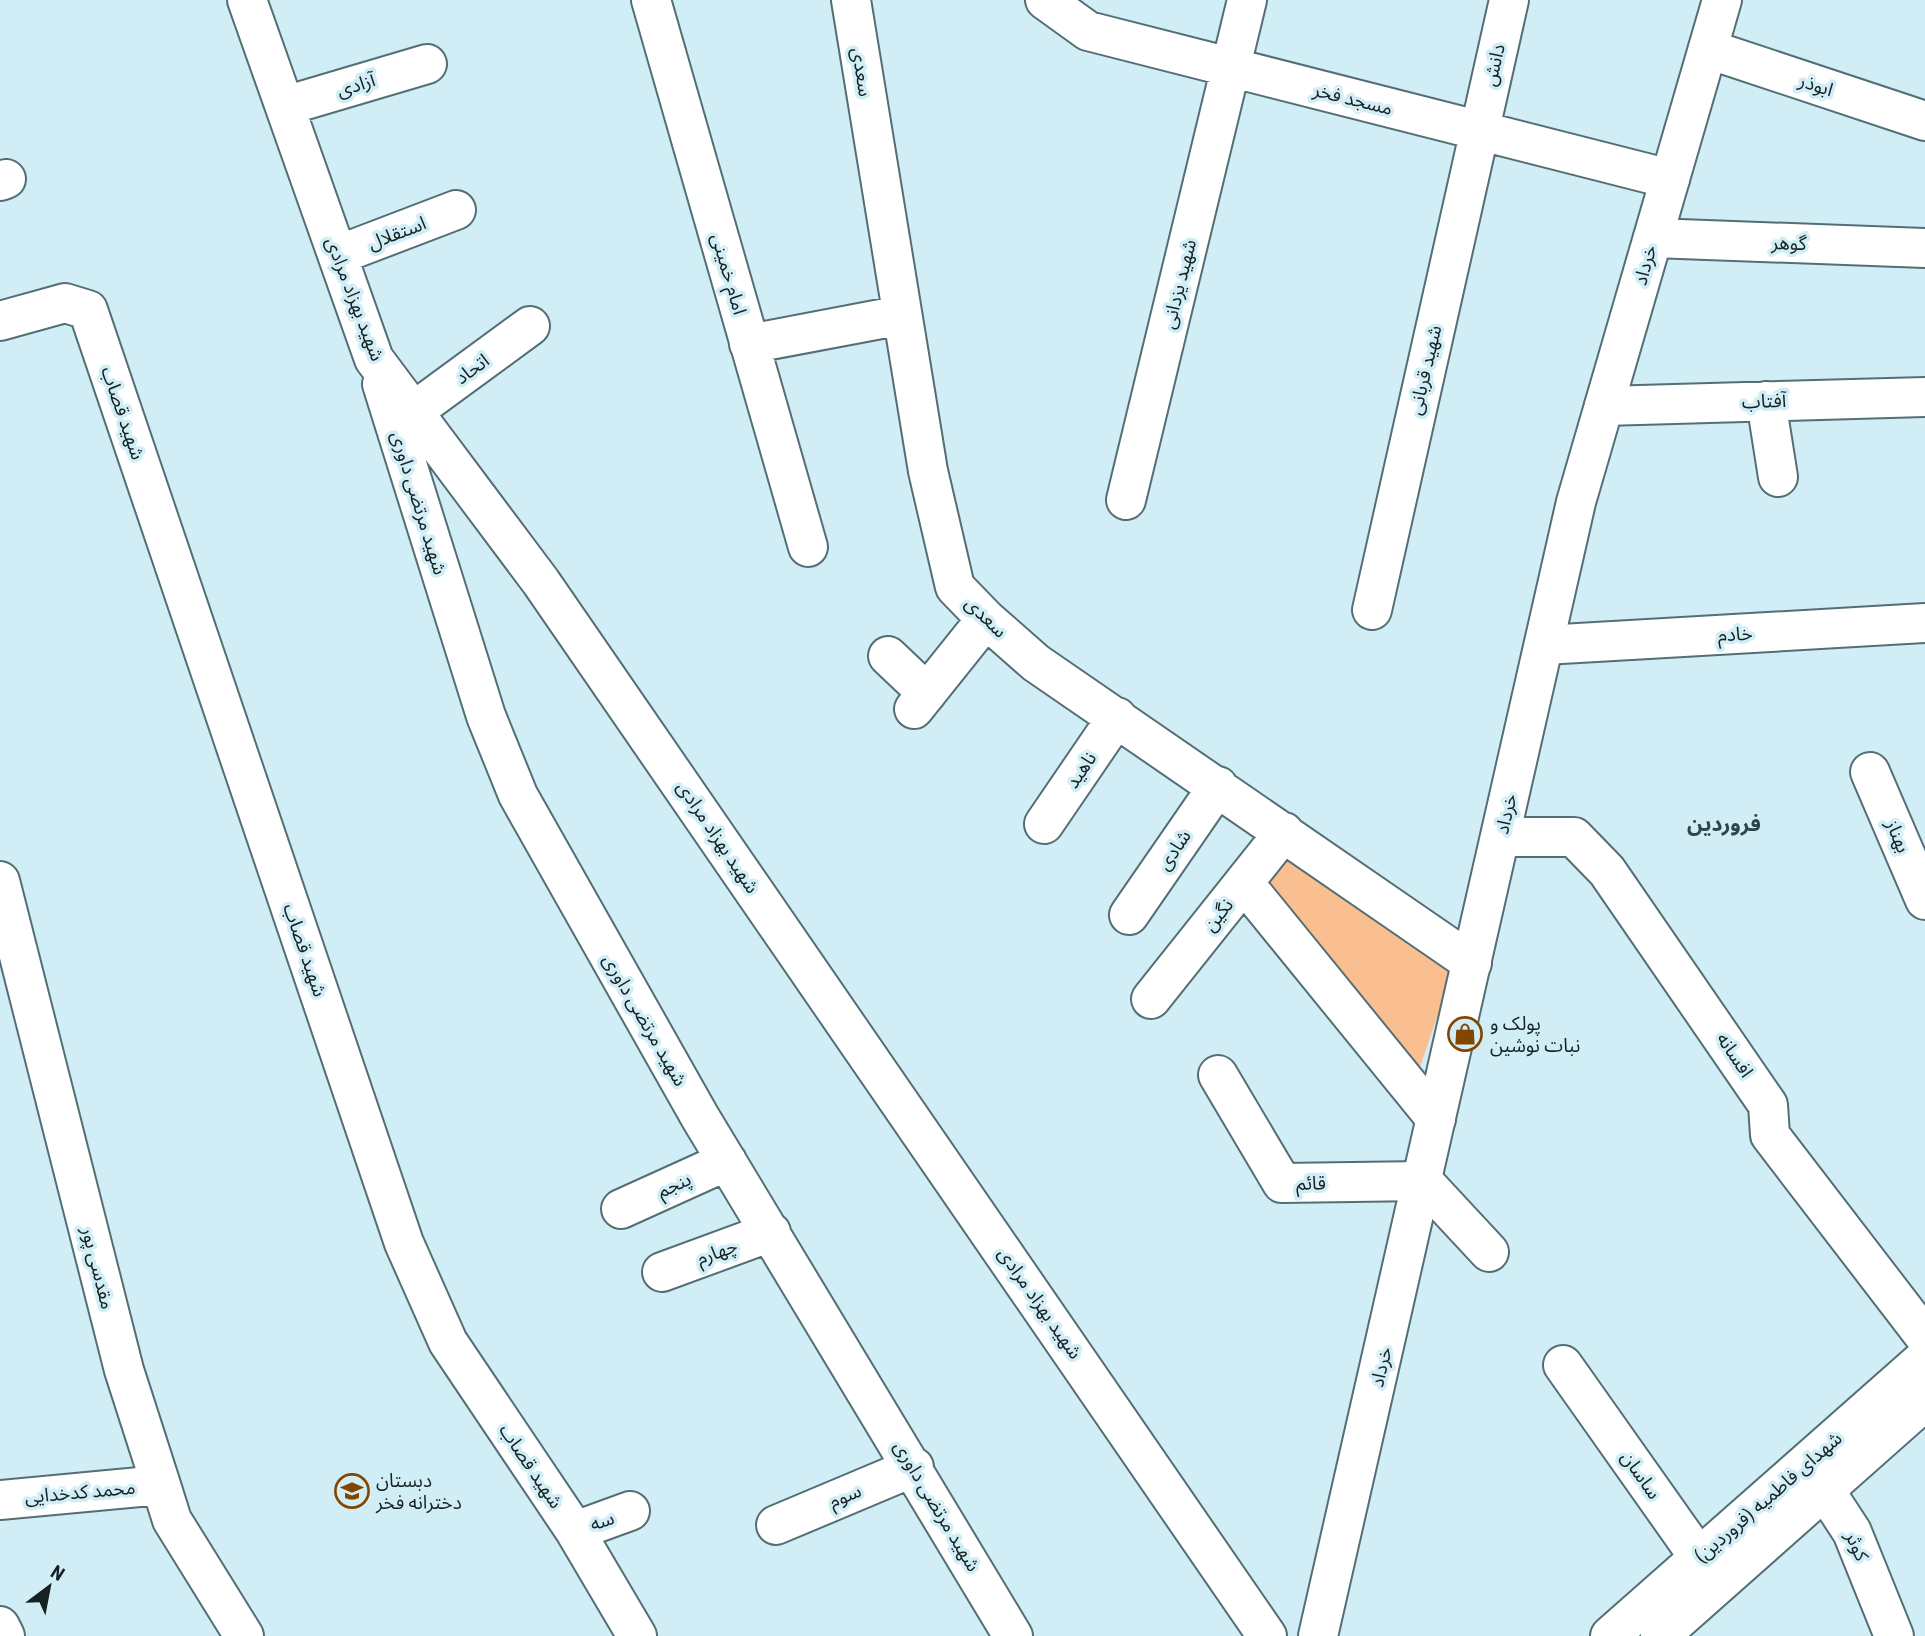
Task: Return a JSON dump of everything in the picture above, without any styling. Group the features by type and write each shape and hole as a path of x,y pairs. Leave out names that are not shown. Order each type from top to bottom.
{"street":[{"name":"شهید بهزاد مرادی","path":"247,0 374,359 541,582 621,696 1266,1636"},
{"name":"امام خمینی","path":"651,0 808,547"},
{"name":"سعدی","path":"851,0 928,471 956,587 986,620 1036,663 1472,963"},
{"name":"مسجد فخر","path":"1045,0 1088,31 1670,179"},
{"name":"شهید یزدانی","path":"1126,500 1247,0"},
{"name":"دانش","path":"1479,131 1509,0"},
{"name":"خرداد","path":"1318,1636 1576,502 1722,0"},
{"name":"ابوذر","path":"1707,49 1925,121"},
{"name":"آزادی","path":"285,106 427,64"},
{"name":"شهید قربانی","path":"1372,610 1479,131"},
{"name":"استقلال","path":"338,255 456,210"},
{"name":"گوهر","path":"1653,239 1925,248"},
{"name":"شهید قصاب","path":"0,321 65,303 88,310 404,1243 448,1342 575,1531 637,1636"},
{"path":"749,344 902,316"},
{"name":"اتحاد","path":"415,411 530,326"},
{"name":"شهید مرتضی داوری","path":"374,359 486,716 518,795 727,1161 1013,1636"},
{"name":"آفتاب","path":"1604,406 1925,397"},
{"path":"1766,401 1779,477"},
{"path":"888,656 920,701 986,620"},
{"name":"خادم","path":"1544,645 1925,623"},
{"name":"ناهید","path":"1044,824 1117,717"},
{"name":"بهناز","path":"1870,772 1925,900"},
{"name":"شادی","path":"1129,915 1218,786"},
{"name":"نگین","path":"1151,999 1284,832"},
{"name":"افسانه","path":"1501,836 1574,837 1607,871 1768,1105 1770,1135 1925,1338"},
{"name":"مقدسی پور","path":"0,881 9,956 124,1370 172,1520 244,1636"},
{"path":"1244,883 1437,1119"},
{"name":"قائم","path":"1218,1075 1282,1183 1423,1181"},
{"name":"پنجم","path":"621,1209 727,1161"},
{"path":"1423,1181 1489,1252"},
{"name":"چهارم","path":"662,1272 771,1233"},
{"name":"شهدای فاطمیه (فروردین)","path":"1817,1477 1925,1357"},
{"name":"ساسان","path":"1563,1365 1709,1571"},
{"name":"شهدای فاطمیه (فروردین)","path":"1620,1633 1709,1571 1817,1477 1925,1401"},
{"name":"سوم","path":"776,1525 914,1468"},
{"name":"کوثر","path":"1817,1477 1852,1532 1894,1636"},
{"name":"محمد کدخدایی","path":"0,1500 161,1485"},
{"name":"سه","path":"575,1531 630,1511"},
{"name":"شهدای فاطمیه (فروردین)","path":"1660,1636 1709,1571"},
{"path":"0,1626 5,1636"}],"shaded area":[{"path":"1290,852 1453,970 1417,1076 1262,888"}],"place":[{"name":"پولک و نبات نوشین","path":"1465,1034"},
{"name":"دبستان دخترانه فخر","path":"352,1491"}],"district":[{"name":"فروردین","path":"1724,824"}]}
